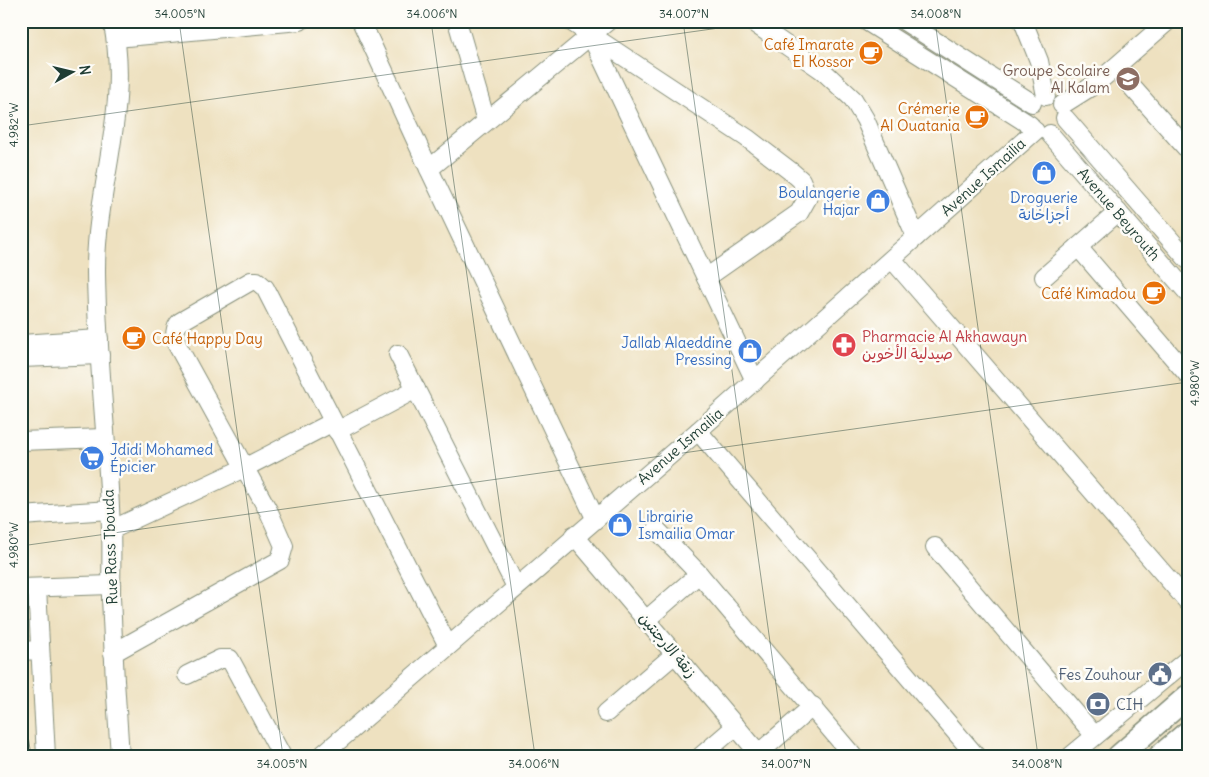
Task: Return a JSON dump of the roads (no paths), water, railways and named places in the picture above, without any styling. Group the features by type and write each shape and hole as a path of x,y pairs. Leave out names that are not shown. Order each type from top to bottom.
{"main road":[{"path":"1120,756 1188,696"},
{"path":"1160,756 1188,732"}],"street":[{"path":"114,30 300,21"},
{"path":"361,21 429,169 595,518"},
{"path":"457,21 486,121"},
{"path":"570,21 747,138 794,173 806,188 808,198 799,213 706,278"},
{"path":"429,169 608,21"},
{"path":"751,21 822,70 853,99 865,119 916,237"},
{"name":"Avenue Beyrouth","path":"866,21 1038,130 1118,212 1188,293"},
{"path":"904,21 1039,100 1053,98 1064,112"},
{"path":"1023,21 1039,60 1039,100 1028,114 1038,130 1060,128 1064,112 1168,21"},
{"name":"Rue Rass Tbouda","path":"114,30 115,110 96,272 104,438 111,530 113,654 120,756"},
{"path":"591,35 755,381"},
{"path":"1116,68 1188,150"},
{"name":"Avenue Beyrouth","path":"1064,112 1188,260"},
{"name":"Avenue Ismailia","path":"321,756 574,535 698,431 1038,130"},
{"path":"1044,277 1118,212"},
{"path":"1078,246 1188,375"},
{"path":"892,259 1188,602"},
{"path":"113,654 280,560 284,546 269,512 176,343 175,336 176,326 180,322 251,281 257,281 265,288 448,646"},
{"path":"21,344 100,347"},
{"path":"21,358 100,347"},
{"path":"398,354 516,587"},
{"path":"111,530 416,389"},
{"path":"698,431 976,756"},
{"path":"21,441 104,438"},
{"path":"21,516 110,510"},
{"path":"656,529 700,574 854,756"},
{"name":"زنقة الارجنتين","path":"574,535 760,754"},
{"path":"934,548 1095,736"},
{"path":"646,620 700,574"},
{"path":"46,756 39,650 29,588 111,585"},
{"path":"21,651 39,650"},
{"path":"606,714 675,654"},
{"path":"188,675 220,658 230,659 282,756"},
{"path":"1071,756 1188,660"},
{"path":"760,754 813,706"},
{"path":"701,756 736,726"}],"place":[{"name":"Café Imarate El Kossor","path":"871,53"},
{"name":"Groupe Scolaire Al Kalam","path":"1128,79"},
{"name":"Crémerie Al Ouatania","path":"977,117"},
{"name":"Droguerie أجزاخانة","path":"1044,173"},
{"name":"Boulangerie Hajar","path":"878,201"},
{"name":"Café Kimadou","path":"1154,293"},
{"name":"Café Happy Day","path":"134,338"},
{"name":"Pharmacie Al Akhawayn صيدلية الأخوين","path":"844,345"},
{"name":"Jallab Alaeddine Pressing","path":"750,351"},
{"name":"Jdidi Mohamed Épicier","path":"92,458"},
{"name":"Librairie Ismailia Omar","path":"620,525"},
{"name":"Fes Zouhour","path":"1160,674"},
{"name":"CIH","path":"1098,704"}]}
